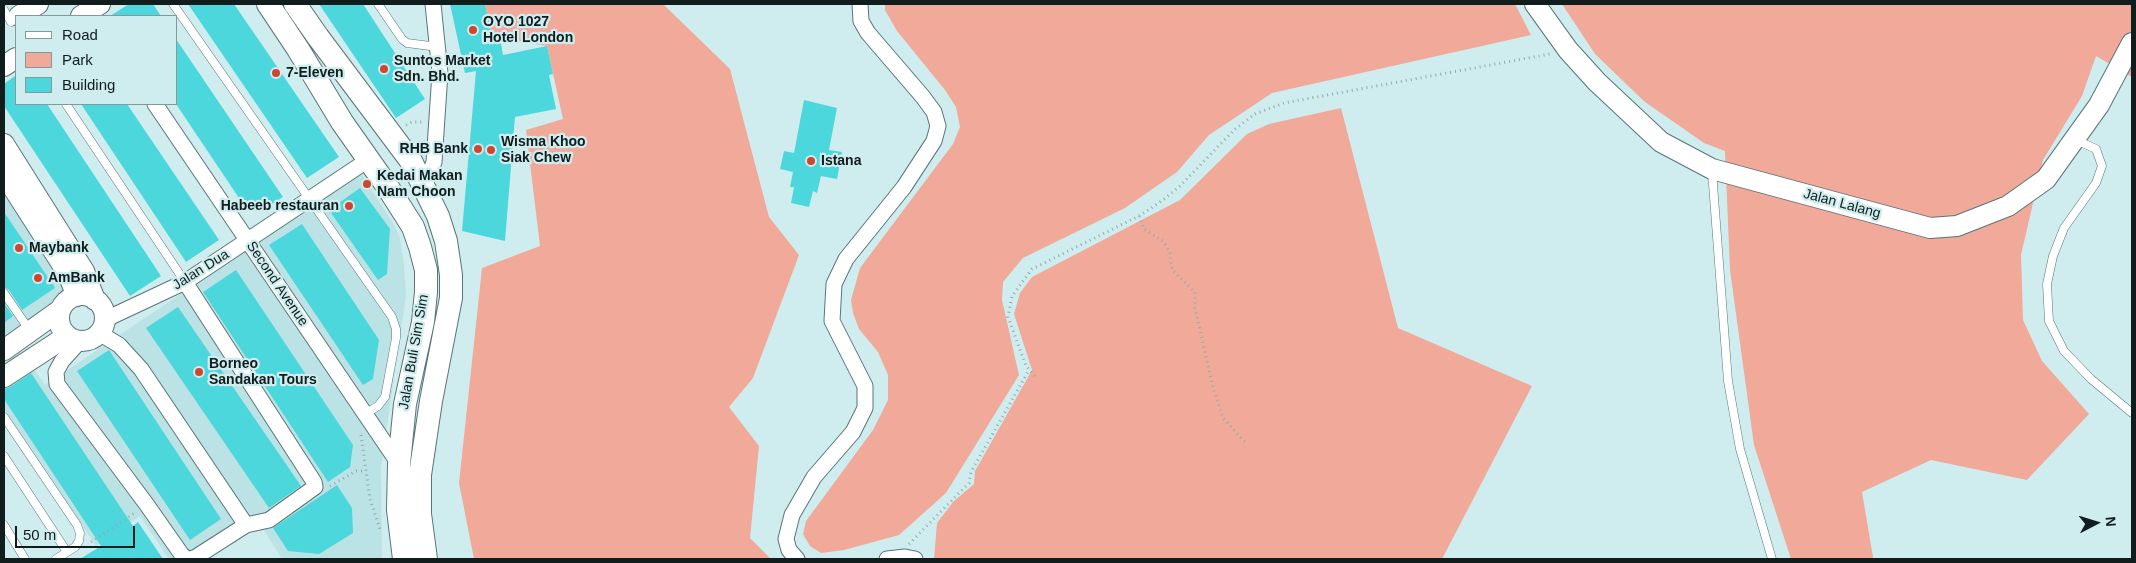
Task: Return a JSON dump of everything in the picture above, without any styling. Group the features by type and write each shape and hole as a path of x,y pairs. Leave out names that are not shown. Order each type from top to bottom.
{"main road":[{"name":"Jalan Buli Sim Sim","path":"268,4 413,227 426,270 423,322 405,404 399,464 398,510 404,559"},
{"name":"Jalan Buli Sim Sim","path":"295,4 407,155 424,184 438,216 446,241 451,275 451,298 431,401 420,475 420,514 426,559"},
{"path":"368,160 385,154 407,155"}],"street":[{"path":"18,15 38,4"},
{"path":"424,184 434,162 440,73 433,4"},
{"path":"797,559 789,550 786,539 792,515 814,476 853,432 865,408 865,386 832,321 834,284 846,259 904,187 934,141 938,126 934,112 923,97 868,33 861,21 860,4"},
{"name":"Jalan Lalang","path":"1535,4 1568,50 1597,82 1661,142 1712,169 1930,228 1957,226 2008,206 2046,179 2099,105 2132,43"},
{"path":"4,66 15,59"},
{"name":"Second Avenue","path":"156,105 399,464"},
{"path":"4,144 84,271 86,298"},
{"name":"Jalan Dua","path":"102,327 184,282 368,160"},
{"path":"4,174 67,272 86,298 102,309 102,327 91,340 73,338 4,377"},
{"path":"73,338 56,372 57,384 182,555 189,559 196,558 246,525 269,520 315,487 314,482 184,282"},
{"path":"4,350 60,310 70,299 86,298"},
{"path":"60,310 60,325 73,338"},
{"path":"102,327 141,369 246,525"},
{"path":"887,559 906,557 915,559"}],"lane":[{"path":"173,4 392,317 396,330 385,397 378,406 365,414"},
{"path":"378,4 402,39 407,43 438,47"},
{"path":"423,4 436,22"},
{"path":"67,105 184,282"},
{"path":"2074,139 2096,149 2102,166 2096,183 2064,228 2053,256 2047,284 2049,321 2064,351 2091,380 2132,413"},
{"path":"1712,169 1728,381 1740,449 1772,559"},
{"path":"4,293 31,332"},
{"path":"4,417 77,525 80,533 79,541 75,546 56,559"},
{"path":"4,456 67,552"},
{"path":"4,525 25,559"},
{"path":"4,542 11,538"}],"path":[{"path":"1035,376 1026,366 1008,317 1012,296 1032,269 1139,216 1180,186 1234,130 1256,114 1284,103 1568,50"},
{"path":"392,135 412,122 437,122"},
{"path":"1139,216 1144,229 1163,241 1170,252 1172,270 1195,292 1195,308 1218,403 1223,418 1244,442"},
{"path":"908,545 970,483 971,472 1030,370"},
{"path":"361,434 370,499 381,534"},
{"path":"315,487 331,486 356,471 365,471"},
{"path":"75,546 90,542 147,505"}],"shaded area":[{"path":"361,173 393,223 400,238 406,295 381,467 382,559 282,559 264,530 247,532 206,559 169,559 140,516 96,546 4,409 4,382 30,363 45,385"},
{"path":"4,195 70,293 4,335"}],"green space":[{"path":"485,4 663,4 730,69 769,217 799,255 753,378 729,407 759,446 750,538 771,559 474,559 459,483 482,268 540,246 526,130 563,119 547,46 500,38 492,40"},
{"path":"885,4 1515,4 1531,35 1272,93 1209,135 1177,172 1125,208 1023,258 1003,282 1002,300 1019,375 946,493 899,535 844,550 821,553 810,546 803,534 806,521 873,430 888,400 888,375 878,352 859,329 853,313 851,300 860,268 953,144 960,127 956,107 945,90 897,31 885,10"},
{"path":"1562,4 2132,4 2132,77 2096,56 2082,96 2043,160 2021,255 2023,320 2042,361 2089,414 2027,480 1931,460 1862,492 1872,559 1791,559 1754,445 1730,270 1725,151 1704,143 1645,102 1595,54"},
{"path":"1341,108 1398,328 1532,386 1442,559 934,559 937,523 953,502 974,484 975,471 1032,370 1014,314 1020,293 1032,277 1180,200 1247,134 1269,124"}],"building":[{"path":"129,4 153,4 160,15 112,15"},
{"path":"188,4 234,4 339,157 307,178"},
{"name":"Suntos Market Sdn. Bhd.","path":"319,4 363,4 425,99 396,118"},
{"path":"450,4 485,4 492,40 500,38 503,55 547,46 553,74 549,75 556,109 515,117 505,241 462,231 476,71 465,73"},
{"path":"178,42 283,197 260,212 247,210 177,105"},
{"path":"15,76 15,105 48,105 161,276 130,296 4,106 4,84"},
{"name":"Istana","path":"804,100 837,108 829,150 842,152 837,179 821,176 817,193 813,191 809,207 791,203 794,187 790,187 793,172 780,169 784,151 794,153"},
{"path":"82,105 128,105 219,240 186,262"},
{"path":"360,188 390,229 387,274 378,280 329,210"},
{"path":"4,212 55,288 22,310 9,290 4,287"},
{"path":"302,224 379,340 373,379 363,385 269,245"},
{"path":"236,270 353,445 350,467 328,482 203,292"},
{"path":"4,303 13,316 4,323"},
{"path":"178,307 301,486 269,508 146,328"},
{"path":"109,350 221,519 190,540 77,371"},
{"path":"31,373 133,526 138,522 163,559 80,559 101,546 4,399 4,389"},
{"path":"337,485 352,508 353,533 319,554 288,551 273,528"}],"place":[{"name":"OYO 1027 Hotel London","path":"473,30"},
{"name":"Suntos Market Sdn. Bhd.","path":"384,69"},
{"name":"7-Eleven","path":"276,73"},
{"name":"RHB Bank","path":"478,149"},
{"name":"Wisma Khoo Siak Chew","path":"491,150"},
{"name":"Istana","path":"811,161"},
{"name":"Kedai Makan Nam Choon","path":"367,184"},
{"name":"Habeeb restauran","path":"349,206"},
{"name":"Maybank","path":"19,248"},
{"name":"AmBank","path":"38,278"},
{"name":"Borneo Sandakan Tours","path":"199,372"}]}
